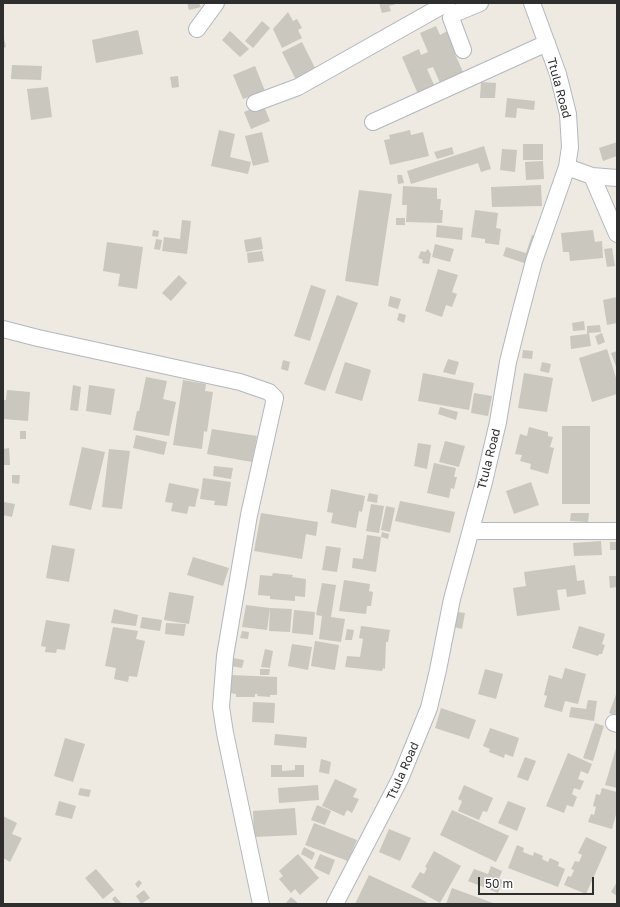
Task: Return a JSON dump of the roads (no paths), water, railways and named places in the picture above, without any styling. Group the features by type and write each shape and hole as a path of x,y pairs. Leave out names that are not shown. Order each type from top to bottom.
{"street":[{"path":"197,29 216,3"},
{"path":"255,103 298,87 447,3"},
{"path":"463,50 451,18 456,13 480,3"},
{"name":"Ttula Road","path":"335,904 400,779 426,715 438,670 452,599 471,531 498,422 508,362 522,307 534,261 567,167 570,147 568,114 558,74 532,3"},
{"path":"373,122 547,43"},
{"path":"567,167 592,176 617,178"},
{"path":"592,176 617,234"},
{"path":"3,329 240,382 269,392 275,398 249,515 225,656 221,707 225,733 261,904"},
{"path":"471,531 617,531"}]}
